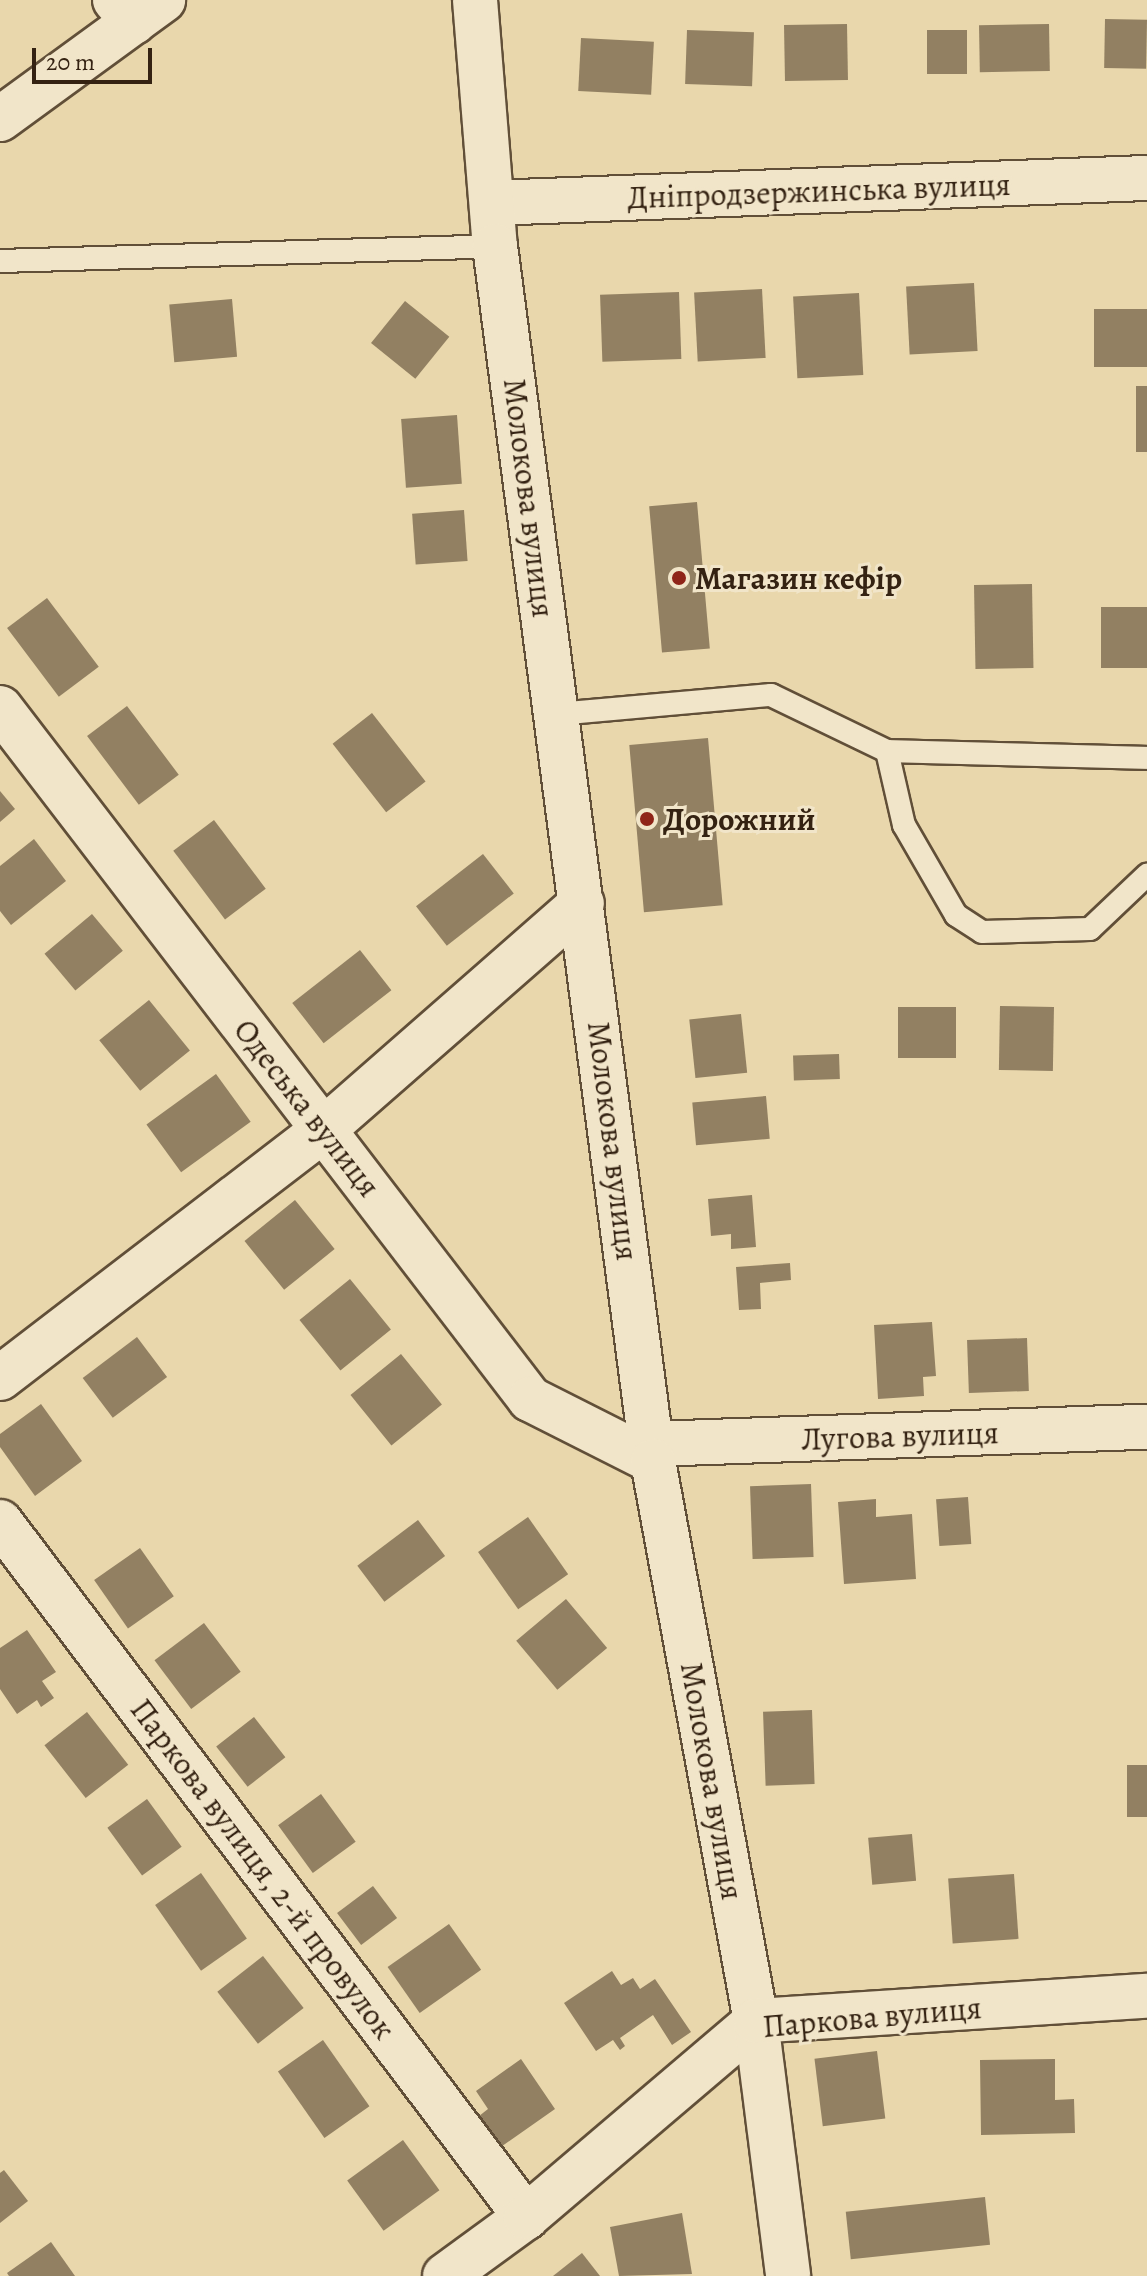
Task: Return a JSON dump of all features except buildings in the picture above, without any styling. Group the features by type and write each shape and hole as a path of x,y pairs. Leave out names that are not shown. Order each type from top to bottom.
{"street":[{"name":"Молокова вулиця","path":"475,0 494,224 653,1452 756,2021 788,2276"},
{"path":"0,119 138,7"},
{"name":"Дніпродзержинська вулиця","path":"494,224 1147,178"},
{"name":"Одеська вулиця","path":"0,708 530,1399 653,1452"},
{"path":"0,1378 323,1130 582,903"},
{"name":"Лугова вулиця","path":"653,1452 1147,1427"},
{"name":"Паркова вулиця, 2-й провулок","path":"0,1522 526,2217"},
{"name":"Паркова вулиця","path":"445,2276 526,2217 756,2021 1147,1996"}],"lane":[{"path":"0,261 494,224"},
{"path":"557,714 771,695 887,751 1147,758"},
{"path":"887,751 904,825 956,915 982,932 1090,929 1147,875"}],"place":[{"name":"Магазин кефір","path":"679,578"},
{"name":"Дорожний","path":"647,819"}]}
